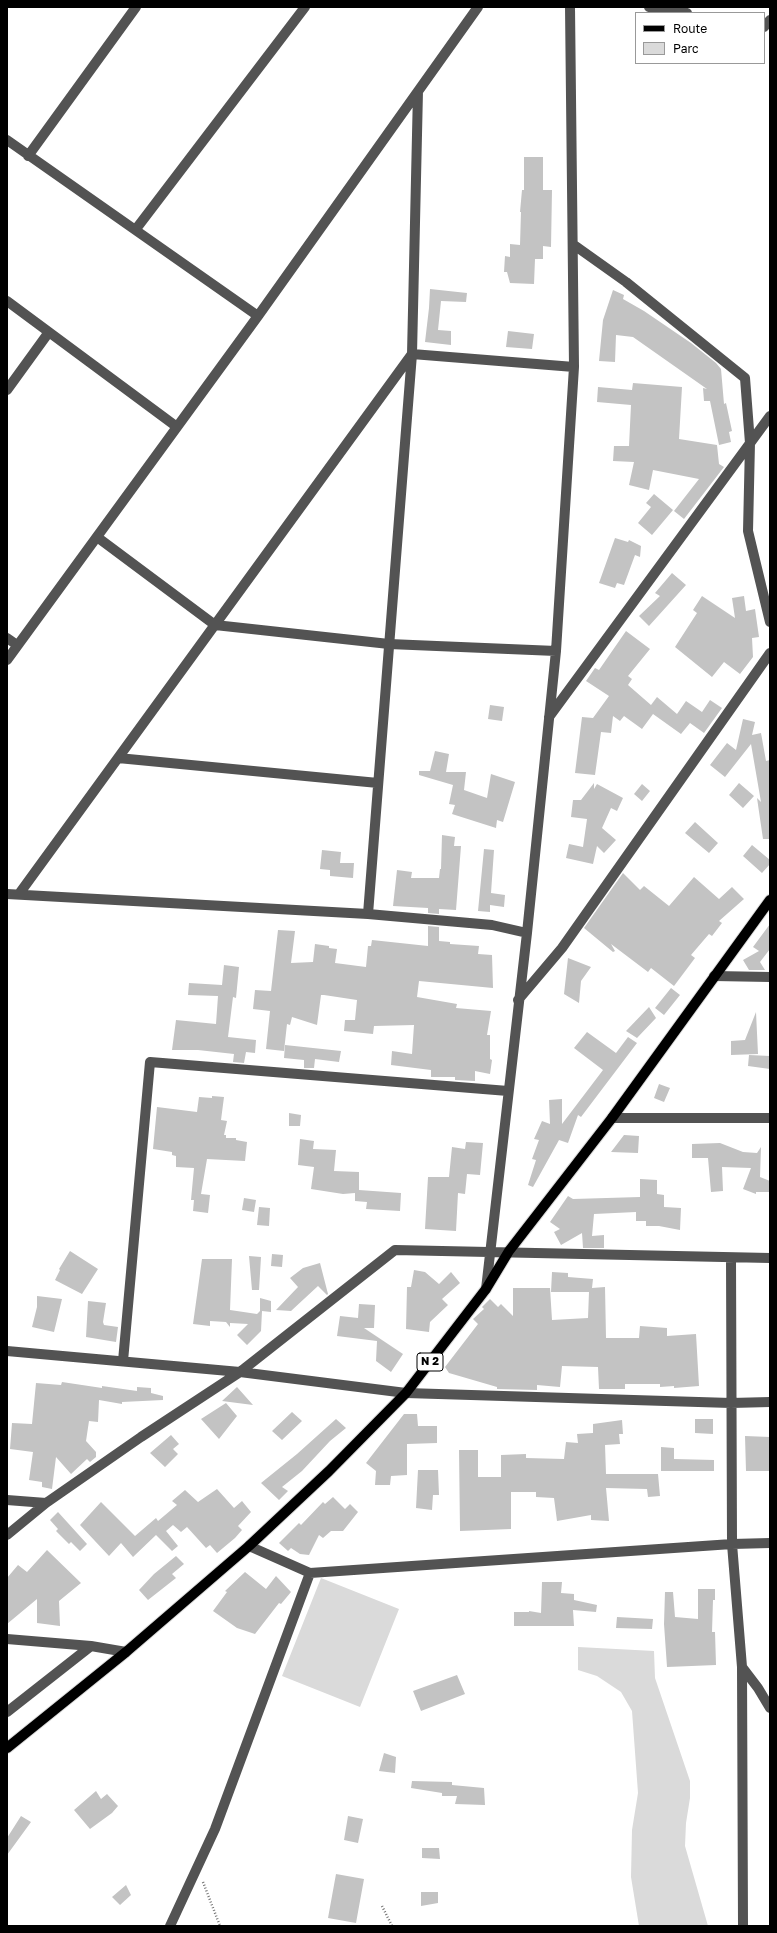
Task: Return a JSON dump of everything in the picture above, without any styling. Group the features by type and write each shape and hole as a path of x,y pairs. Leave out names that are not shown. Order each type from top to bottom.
{"main road":[{"name":"N 2","path":"7,1748 126,1652 249,1546 329,1471 406,1393 486,1289 509,1251 612,1118 770,900"}],"street":[{"path":"28,156 136,7"},
{"path":"136,229 305,7"},
{"path":"7,660 258,316 478,7"},
{"path":"486,1289 518,1000 527,933 556,651 574,367 574,245 570,7"},
{"path":"650,7 681,12"},
{"path":"368,914 412,354 418,91"},
{"path":"7,140 258,316"},
{"path":"574,245 626,282 746,378 750,443 748,531 770,622"},
{"path":"7,301 177,427"},
{"path":"7,390 49,332"},
{"path":"412,354 574,367"},
{"path":"19,894 412,354"},
{"path":"549,717 770,416"},
{"path":"97,536 215,625 389,644 556,651"},
{"path":"7,638 17,645"},
{"path":"518,1000 562,948 770,653"},
{"path":"118,758 378,783"},
{"path":"7,894 368,914 492,925 527,933"},
{"path":"714,976 770,977"},
{"path":"123,1361 150,1062 508,1091"},
{"path":"612,1118 770,1118"},
{"path":"7,1535 46,1504 141,1437 240,1372 395,1250 509,1251 770,1258"},
{"path":"731,1258 732,1544 742,1667 743,1926"},
{"path":"7,1351 240,1372 406,1393 731,1403 770,1402"},
{"path":"7,1500 46,1504"},
{"path":"249,1546 310,1573 732,1544 770,1543"},
{"path":"170,1926 215,1829 310,1573"},
{"path":"7,1639 91,1646 126,1652"},
{"path":"7,1712 91,1646"},
{"path":"742,1667 758,1688 770,1708"}],"path":[{"path":"198,1867 220,1926"},
{"path":"382,1906 392,1926"}],"green space":[{"path":"321,1578 399,1609 360,1707 282,1676"},
{"path":"578,1647 654,1651 655,1678 690,1781 690,1798 686,1823 685,1846 708,1926 639,1926 631,1877 632,1830 638,1793 632,1711 621,1692 597,1676 578,1670"}],"building":[{"path":"524,157 543,157 543,190 552,190 551,247 543,246 543,259 535,259 534,284 510,283 507,272 504,272 505,256 510,257 510,244 520,245 520,212 522,190 524,190"},
{"path":"430,289 467,293 466,302 441,301 438,330 451,331 451,345 425,342"},
{"path":"613,290 624,295 623,299 644,311 691,343 716,363 721,369 724,404 726,403 732,431 729,432 731,442 719,445 710,401 704,401 703,388 707,389 633,337 616,335 615,362 599,361 603,320"},
{"path":"508,331 534,334 532,349 506,347"},
{"path":"633,383 682,387 679,439 717,445 719,464 724,467 684,519 674,511 699,479 653,470 649,490 629,485 634,462 613,461 614,446 629,446 631,405 597,402 598,387 632,390"},
{"path":"654,494 673,510 652,535 638,523 651,507 646,503"},
{"path":"615,538 628,542 629,540 641,546 640,557 635,555 624,585 617,583 615,588 599,583"},
{"path":"672,573 686,585 649,626 639,616 660,596 655,593"},
{"path":"702,596 735,618 732,598 744,596 746,611 755,609 759,637 752,638 753,657 740,674 724,662 712,677 675,647 697,613 693,610"},
{"path":"626,631 650,649 628,676 632,679 628,685 651,705 657,697 677,714 686,701 702,712 710,700 722,708 704,733 690,723 681,734 653,714 642,729 624,716 620,721 613,716 611,733 601,732 595,775 575,773 582,717 593,718 609,696 586,681 595,668 599,670"},
{"path":"490,705 504,707 502,721 488,719"},
{"path":"743,719 755,722 752,735 761,733 766,761 770,760 770,839 763,839 757,798 761,802 751,744 725,777 710,765 727,743 736,750"},
{"path":"435,751 449,754 446,772 466,772 464,790 487,798 491,774 515,782 503,822 497,820 496,828 452,814 455,805 449,804 453,785 419,775 419,771 430,771"},
{"path":"594,783 594,789 597,784 623,798 617,811 611,808 602,828 616,840 604,853 597,846 593,864 566,858 569,844 583,847 587,819 571,817 573,800 581,800"},
{"path":"739,783 754,796 743,808 729,795"},
{"path":"642,784 650,791 642,801 634,794"},
{"path":"695,822 718,843 709,853 685,833"},
{"path":"442,835 455,837 454,846 461,846 456,910 439,909 439,914 428,913 428,908 393,906 397,870 412,872 411,878 439,878 441,869"},
{"path":"752,845 770,860 770,864 762,873 743,856"},
{"path":"484,849 494,850 491,893 505,895 504,907 490,905 490,912 478,911"},
{"path":"322,850 341,852 340,863 354,863 353,878 330,876 330,870 320,869"},
{"path":"623,873 640,890 644,886 669,906 694,877 719,899 732,887 744,899 719,921 722,923 712,936 709,934 691,955 695,958 674,986 651,968 648,972 611,944 615,951 613,952 584,928"},
{"path":"770,924 770,949 760,962 765,970 749,970 743,960 759,951 753,947"},
{"path":"428,926 439,927 439,941 450,942 450,944 479,946 478,954 492,955 493,988 419,981 417,997 457,1004 456,1008 491,1011 487,1035 490,1035 490,1059 492,1060 490,1074 475,1071 475,1081 455,1080 455,1077 431,1077 431,1070 391,1065 392,1051 412,1054 414,1025 374,1026 373,1034 344,1031 345,1020 355,1020 357,1000 324,995 321,995 317,1025 292,1017 290,1025 287,1024 284,1051 266,1049 270,1011 253,1009 255,990 271,991 278,930 295,931 291,963 313,962 315,944 337,949 335,963 366,967 368,946 371,946 372,940 428,946"},
{"path":"568,958 591,967 581,981 579,1003 564,994"},
{"path":"224,965 239,967 236,998 233,997 228,1037 256,1040 255,1053 246,1052 244,1063 233,1062 234,1054 198,1050 172,1050 176,1020 216,1024 218,996 188,995 189,983 222,985"},
{"path":"671,988 680,995 664,1015 655,1008"},
{"path":"649,1007 656,1018 637,1038 626,1031"},
{"path":"756,1012 758,1054 731,1055 731,1041 745,1040"},
{"path":"587,1032 616,1053 628,1037 637,1043 581,1117 578,1115 568,1143 559,1140 533,1187 528,1185 536,1160 532,1159 539,1140 534,1139 542,1121 550,1124 549,1100 562,1099 562,1124 603,1070 574,1048"},
{"path":"285,1045 341,1051 339,1062 315,1059 314,1068 304,1068 304,1060 284,1058"},
{"path":"749,1055 770,1056 770,1069 748,1066"},
{"path":"659,1084 670,1088 664,1102 654,1098"},
{"path":"212,1096 224,1097 221,1120 227,1121 224,1135 226,1135 226,1138 236,1138 236,1140 247,1142 245,1161 207,1159 201,1194 210,1195 208,1213 193,1211 194,1200 191,1200 194,1168 176,1167 176,1156 172,1155 172,1152 153,1149 157,1107 197,1112 199,1097 212,1098"},
{"path":"289,1113 301,1115 300,1126 289,1126"},
{"path":"624,1135 639,1136 638,1153 611,1152"},
{"path":"300,1139 314,1141 313,1149 336,1150 334,1171 359,1172 359,1190 401,1193 400,1211 366,1209 367,1202 355,1201 355,1193 343,1194 311,1189 314,1167 298,1165"},
{"path":"466,1142 483,1143 480,1175 467,1174 465,1194 458,1193 456,1231 425,1229 428,1177 449,1177 452,1147 465,1149"},
{"path":"720,1143 743,1152 757,1153 761,1147 760,1177 770,1181 770,1192 756,1192 756,1194 743,1189 751,1168 722,1167 723,1191 711,1192 708,1158 692,1158 692,1144"},
{"path":"640,1179 657,1180 657,1194 664,1195 664,1207 681,1208 680,1230 659,1226 646,1226 646,1221 636,1221 636,1212 594,1214 592,1236 604,1235 604,1248 583,1248 582,1233 561,1245 554,1232 560,1229 550,1222 568,1196 573,1199 640,1197"},
{"path":"244,1198 256,1200 254,1212 242,1210"},
{"path":"259,1207 270,1208 269,1226 257,1225"},
{"path":"70,1251 98,1269 82,1294 55,1280 60,1270 59,1269"},
{"path":"272,1254 283,1255 282,1267 271,1266"},
{"path":"249,1256 261,1257 259,1290 252,1290"},
{"path":"202,1259 232,1259 230,1310 257,1314 260,1311 260,1298 271,1301 271,1312 262,1311 261,1331 247,1345 237,1335 248,1324 230,1323 230,1327 226,1322 210,1321 210,1326 193,1324"},
{"path":"320,1263 328,1294 327,1295 318,1286 291,1311 276,1310 298,1287 290,1278 303,1268"},
{"path":"414,1270 425,1272 439,1284 451,1272 460,1283 442,1299 448,1305 430,1322 429,1332 406,1329 407,1287 411,1287"},
{"path":"552,1272 568,1273 568,1277 593,1279 592,1288 605,1287 606,1338 639,1338 640,1326 667,1328 667,1336 696,1334 699,1386 674,1388 674,1386 660,1387 660,1384 625,1384 625,1389 599,1389 598,1367 562,1366 560,1387 537,1385 537,1390 497,1389 497,1387 449,1373 445,1367 478,1324 473,1319 484,1309 482,1307 490,1299 498,1307 501,1304 513,1316 513,1288 550,1288 552,1320 588,1318 589,1292 551,1292"},
{"path":"37,1296 62,1299 54,1332 32,1327 37,1307"},
{"path":"88,1301 106,1303 103,1322 104,1325 118,1327 116,1342 86,1337"},
{"path":"359,1304 375,1305 374,1328 364,1328 403,1354 391,1372 376,1361 377,1341 337,1336 340,1316 358,1318"},
{"path":"62,1382 137,1391 137,1387 151,1388 151,1393 163,1396 163,1400 122,1402 122,1404 99,1400 98,1422 89,1421 86,1441 96,1452 96,1457 90,1462 87,1459 71,1474 56,1457 52,1489 42,1487 42,1482 29,1480 33,1452 10,1449 12,1423 32,1424 36,1383 61,1385"},
{"path":"237,1387 253,1405 222,1401"},
{"path":"226,1403 237,1416 219,1439 201,1419"},
{"path":"292,1412 302,1421 282,1440 272,1431"},
{"path":"404,1414 417,1414 418,1426 437,1426 437,1443 407,1444 407,1475 391,1476 390,1485 375,1485 376,1471 366,1463"},
{"path":"336,1419 346,1428 330,1441 302,1471 282,1487 288,1491 279,1500 261,1483 297,1454"},
{"path":"695,1419 713,1419 713,1434 695,1433"},
{"path":"622,1420 623,1434 619,1434 620,1444 605,1445 606,1474 658,1474 660,1496 648,1497 647,1489 606,1488 609,1521 591,1520 591,1515 557,1521 554,1498 536,1497 536,1492 511,1492 511,1529 460,1531 459,1450 478,1450 478,1477 501,1477 501,1455 526,1454 526,1458 564,1459 566,1442 578,1443 577,1434 593,1433 593,1424"},
{"path":"171,1435 179,1444 173,1449 178,1454 165,1467 150,1453"},
{"path":"745,1436 770,1437 770,1471 746,1471"},
{"path":"661,1447 674,1448 674,1459 714,1460 714,1471 661,1471"},
{"path":"418,1470 438,1470 439,1495 433,1495 432,1510 416,1508"},
{"path":"217,1489 234,1508 242,1501 251,1512 238,1526 242,1530 217,1553 210,1545 206,1548 187,1527 181,1532 173,1525 166,1531 178,1546 172,1551 156,1535 133,1557 121,1543 109,1556 80,1525 101,1502 135,1536 156,1518 158,1521 177,1505 172,1501 185,1490 198,1502"},
{"path":"333,1497 345,1509 350,1504 358,1512 343,1531 331,1531 323,1538 319,1535 309,1555 300,1554 291,1548 288,1551 279,1543 299,1523 301,1525 323,1502 325,1504"},
{"path":"58,1512 87,1544 80,1551 71,1542 69,1544 56,1531 58,1529 50,1520"},
{"path":"47,1550 81,1583 59,1601 60,1626 37,1623 37,1599 7,1624 7,1578 18,1565 27,1572"},
{"path":"176,1556 184,1564 172,1574 176,1578 148,1600 139,1590 154,1574"},
{"path":"245,1572 266,1589 276,1576 291,1592 281,1604 279,1603 255,1634 237,1628 213,1611 227,1592 225,1591"},
{"path":"542,1582 562,1582 561,1593 574,1594 574,1600 597,1605 596,1612 573,1610 574,1626 514,1626 514,1612 529,1611 541,1613"},
{"path":"698,1589 715,1589 715,1600 713,1600 712,1632 715,1632 716,1665 667,1667 664,1624 665,1592 673,1592 675,1617 698,1619"},
{"path":"617,1617 653,1619 652,1629 616,1628"},
{"path":"457,1675 465,1694 421,1711 413,1691"},
{"path":"384,1753 396,1757 395,1773 379,1771"},
{"path":"412,1781 452,1782 452,1785 484,1788 485,1805 455,1804 457,1796 442,1796 442,1793 411,1788"},
{"path":"96,1791 101,1799 107,1794 118,1806 112,1813 90,1829 74,1810"},
{"path":"21,1816 31,1822 7,1855 7,1838"},
{"path":"348,1816 363,1819 358,1843 344,1840"},
{"path":"422,1848 439,1848 440,1859 422,1858"},
{"path":"336,1874 364,1879 356,1923 328,1918"},
{"path":"126,1885 131,1895 120,1905 112,1897"},
{"path":"421,1892 438,1892 438,1903 421,1906"}]}
